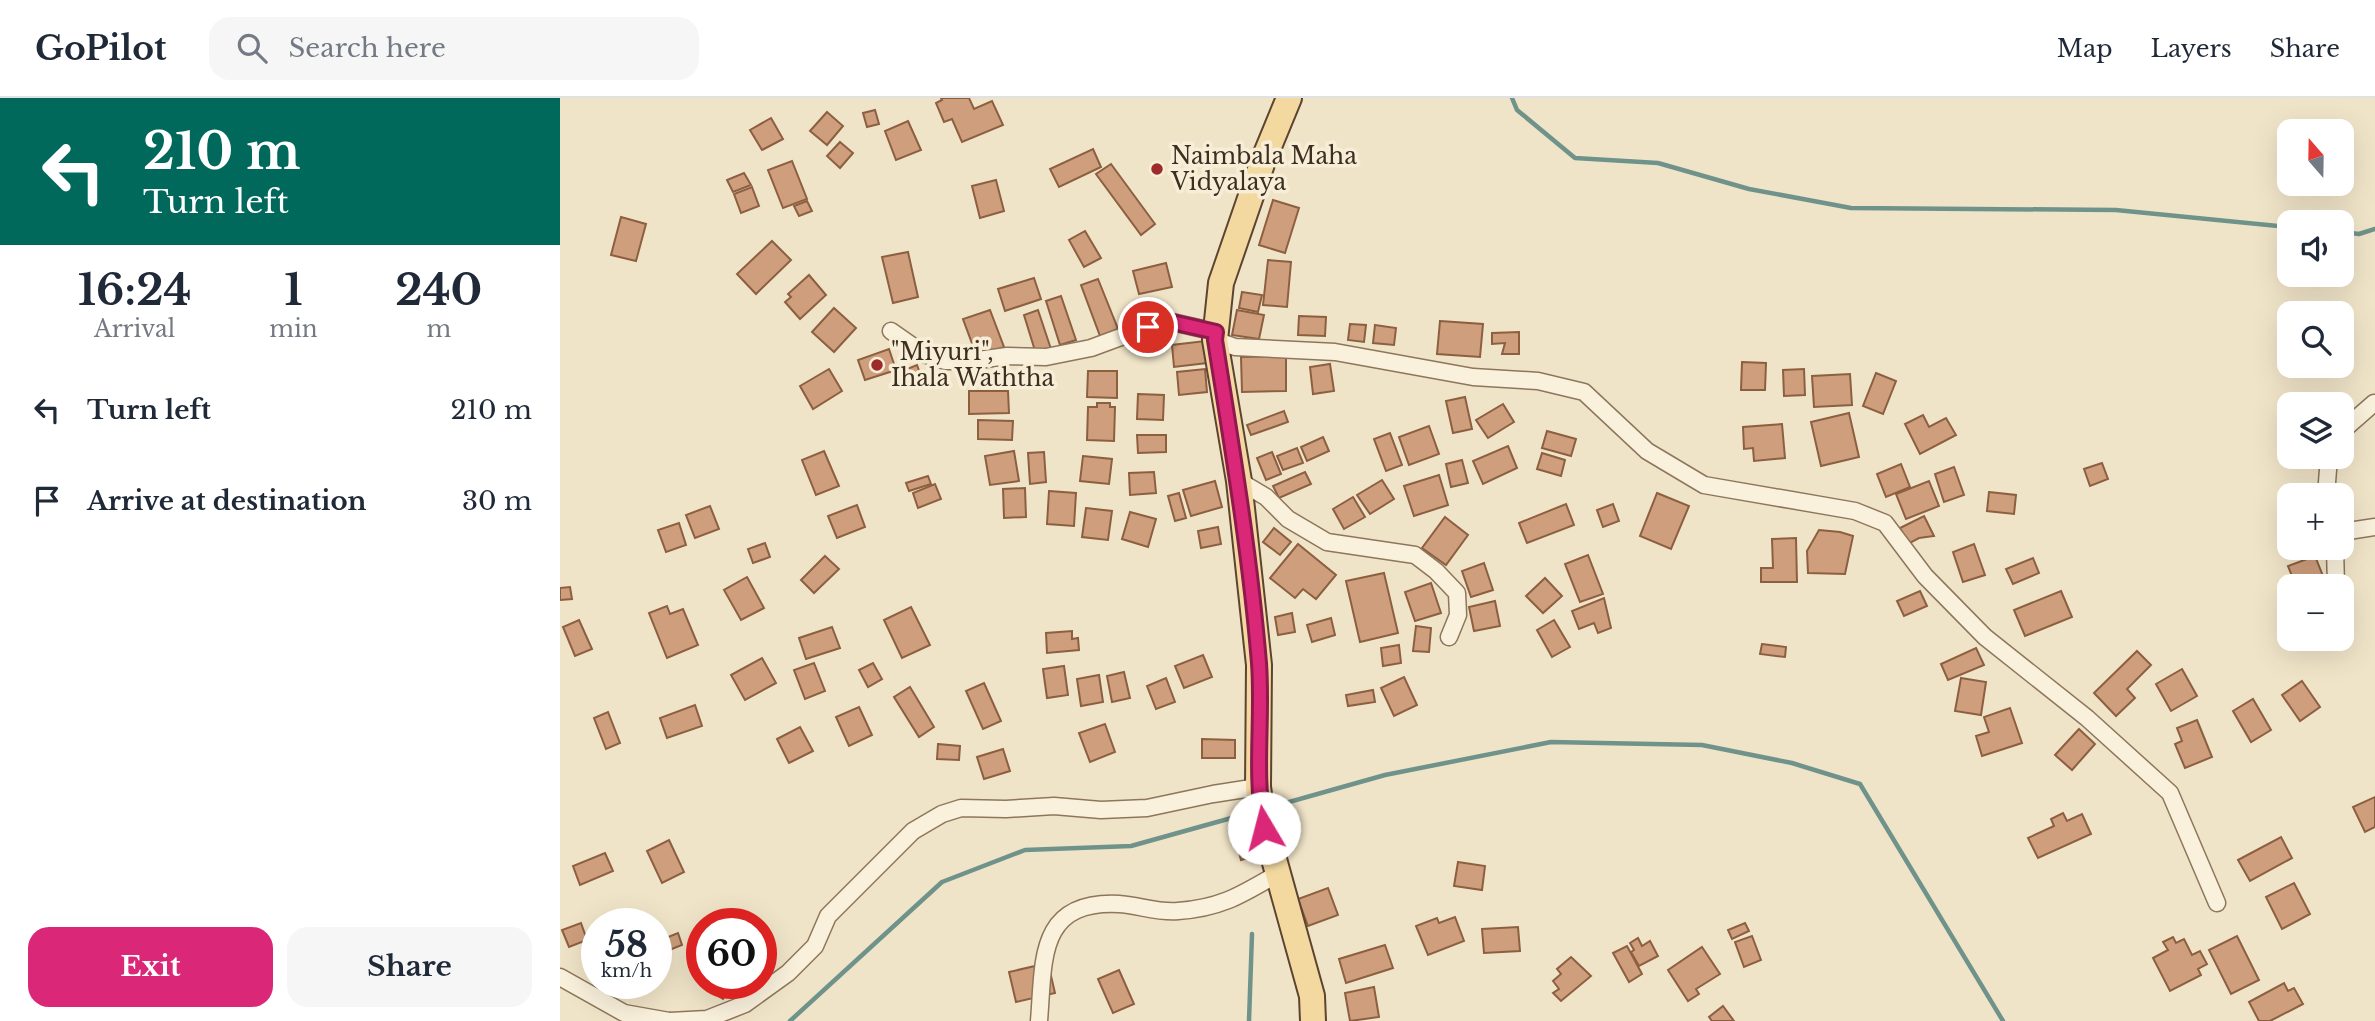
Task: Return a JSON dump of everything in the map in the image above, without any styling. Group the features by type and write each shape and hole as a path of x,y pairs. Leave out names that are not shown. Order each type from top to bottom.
{"main road":[{"path":"1289,98 1263,161 1221,283 1215,336 1238,481 1259,665 1258,788 1262,816 1312,996 1314,1021"}],"street":[{"path":"891,331 924,354 958,361 1007,356 1046,357 1091,348 1148,327 1172,322 1215,336 1235,347 1335,352 1473,377 1538,381 1584,392 1647,452 1704,485 1855,512 1885,523 1926,576 1984,637 2087,718 2170,793 2217,903"},
{"path":"2354,420 2374,403"},
{"path":"1238,481 1266,497 1288,519 1327,542 1415,555 1436,571 1457,593 1458,615 1449,637"},
{"path":"2354,530 2375,527"},
{"path":"560,977 625,1013 670,1021 707,1019 745,1004 788,973 815,946 828,916 913,831 942,814 961,808 1147,808 1258,788"},
{"path":"1039,1021 1044,956 1051,933 1063,918 1086,907 1103,904 1175,912 1216,906 1277,874"}],"building":[{"path":"941,98 969,98 974,109 992,101 1003,125 962,142 952,119 944,122 936,103 942,100"},
{"path":"875,110 879,124 867,127 863,113"},
{"path":"827,112 843,126 827,145 810,131"},
{"path":"771,118 783,139 762,150 750,130"},
{"path":"908,121 921,150 896,160 885,131"},
{"path":"840,142 853,153 840,168 827,156"},
{"path":"1093,149 1101,167 1059,187 1050,169"},
{"path":"792,161 807,199 783,208 768,170"},
{"path":"1111,164 1155,224 1141,235 1096,174"},
{"path":"744,173 751,185 733,192 727,180"},
{"path":"996,180 1004,211 980,218 972,186"},
{"path":"752,187 759,206 741,213 734,194"},
{"path":"1273,200 1299,208 1285,253 1259,245"},
{"path":"807,201 812,211 799,216 794,206"},
{"path":"621,217 646,224 636,261 611,255"},
{"path":"1085,231 1101,258 1084,267 1069,240"},
{"path":"772,241 791,260 756,294 737,274"},
{"path":"908,252 918,297 893,303 882,257"},
{"path":"1268,260 1291,262 1287,307 1263,305"},
{"path":"1166,263 1172,287 1139,294 1133,271"},
{"path":"809,275 826,295 800,319 785,302 791,297 788,294"},
{"path":"1034,278 1041,299 1005,311 998,289"},
{"path":"1098,279 1118,329 1100,336 1081,285"},
{"path":"1242,292 1262,295 1258,312 1239,308"},
{"path":"1061,296 1076,340 1060,345 1046,301"},
{"path":"834,308 856,328 834,352 812,332"},
{"path":"990,310 1004,347 977,357 963,319"},
{"path":"1038,310 1051,349 1036,354 1024,315"},
{"path":"1237,310 1264,315 1259,339 1232,335"},
{"path":"1299,316 1326,317 1325,336 1298,335"},
{"path":"1440,321 1483,324 1480,357 1437,354"},
{"path":"1350,324 1366,325 1364,342 1348,340"},
{"path":"1375,325 1396,328 1394,345 1373,343"},
{"path":"1519,332 1519,354 1502,354 1505,343 1492,344 1492,333"},
{"path":"1205,341 1207,363 1174,367 1172,345"},
{"name":"\"Miyuri\", Ihala Waththa","path":"889,349 896,370 865,380 858,360"},
{"path":"1286,356 1286,391 1242,392 1241,357"},
{"path":"1742,362 1766,363 1765,390 1741,390"},
{"path":"1330,364 1334,391 1313,394 1310,367"},
{"path":"917,365 921,376 901,383 897,373"},
{"path":"829,369 842,391 813,409 800,386"},
{"path":"1205,369 1207,392 1179,395 1177,372"},
{"path":"1804,369 1805,395 1784,396 1783,370"},
{"path":"1088,371 1117,371 1117,398 1087,397"},
{"path":"1876,373 1896,381 1883,414 1863,406"},
{"path":"1850,374 1852,405 1814,407 1812,376"},
{"path":"969,391 1008,391 1009,413 969,414"},
{"path":"1138,394 1164,395 1163,420 1137,419"},
{"path":"1465,397 1472,429 1453,433 1446,401"},
{"path":"1097,403 1110,403 1110,407 1115,407 1114,441 1087,440 1088,407 1097,407"},
{"path":"1503,404 1514,422 1488,438 1476,420"},
{"path":"1284,411 1288,422 1251,435 1247,425"},
{"path":"1849,413 1859,457 1821,466 1811,422"},
{"path":"1923,415 1929,427 1946,418 1956,435 1920,454 1905,424"},
{"path":"978,420 1013,421 1012,440 978,439"},
{"path":"1782,424 1785,458 1754,461 1753,448 1744,449 1743,427"},
{"path":"1429,426 1439,454 1409,465 1399,437"},
{"path":"1547,431 1576,439 1571,456 1542,448"},
{"path":"1390,433 1402,465 1386,471 1374,439"},
{"path":"1137,435 1166,435 1166,452 1138,453"},
{"path":"1323,437 1329,451 1307,461 1301,447"},
{"path":"1508,446 1517,468 1483,484 1473,461"},
{"path":"1297,448 1303,463 1283,470 1277,456"},
{"path":"824,451 839,486 816,495 802,460"},
{"path":"1014,451 1019,481 990,485 985,456"},
{"path":"1044,452 1046,482 1030,484 1028,453"},
{"path":"1272,452 1281,474 1266,480 1257,458"},
{"path":"1542,453 1565,460 1561,476 1537,469"},
{"path":"1083,456 1112,459 1109,484 1080,481"},
{"path":"1462,460 1468,483 1451,487 1446,464"},
{"path":"2102,463 2108,479 2090,486 2084,469"},
{"path":"1901,464 1910,487 1886,497 1877,474"},
{"path":"1954,467 1964,495 1944,502 1935,474"},
{"path":"1154,472 1156,493 1130,495 1129,473"},
{"path":"1305,472 1311,484 1279,498 1273,486"},
{"path":"1439,475 1448,505 1414,516 1404,486"},
{"path":"928,476 931,484 909,491 906,483"},
{"path":"1382,480 1394,499 1370,514 1357,495"},
{"path":"1215,481 1222,507 1191,516 1183,490"},
{"path":"1929,481 1939,506 1906,519 1896,494"},
{"path":"935,484 941,499 918,508 913,493"},
{"path":"1025,488 1026,517 1004,518 1003,489"},
{"path":"1049,491 1076,493 1074,526 1047,524"},
{"path":"1989,492 2016,495 2014,514 1987,511"},
{"path":"1179,493 1186,518 1175,521 1168,496"},
{"path":"1657,493 1689,506 1671,549 1640,536"},
{"path":"1353,497 1365,517 1344,529 1333,509"},
{"path":"1566,504 1574,525 1527,543 1519,523"},
{"path":"1613,504 1619,521 1603,527 1597,510"},
{"path":"857,505 865,527 837,538 828,516"},
{"path":"710,506 719,529 695,538 686,515"},
{"path":"1086,508 1112,511 1108,540 1082,537"},
{"path":"1130,512 1156,519 1148,547 1122,539"},
{"path":"1924,516 1934,536 1919,538 1908,544 1900,528"},
{"path":"1445,517 1468,535 1446,565 1422,548"},
{"path":"679,523 686,545 666,552 658,530"},
{"path":"1218,527 1221,544 1201,548 1198,531"},
{"path":"1274,528 1291,542 1280,555 1263,542"},
{"path":"1819,530 1853,536 1845,574 1808,573 1807,551"},
{"path":"1796,538 1797,582 1761,582 1761,568 1773,568 1772,539"},
{"path":"765,543 770,557 753,563 748,549"},
{"path":"1298,544 1336,575 1316,599 1303,589 1295,598 1270,578"},
{"path":"1974,544 1985,575 1963,582 1953,552"},
{"path":"1588,555 1603,594 1580,602 1565,564"},
{"path":"825,556 839,569 814,593 801,580"},
{"path":"2033,558 2039,573 2013,584 2006,569"},
{"path":"2304,560 2317,560 2322,574 2291,574 2288,566"},
{"path":"1484,563 1493,590 1471,597 1462,571"},
{"path":"1384,573 1398,633 1360,642 1346,581"},
{"path":"747,577 764,608 741,620 724,590"},
{"path":"1545,578 1562,596 1543,613 1526,596"},
{"path":"1431,583 1441,613 1415,621 1405,592"},
{"path":"570,587 572,599 560,600 560,588"},
{"path":"1920,591 1927,606 1904,616 1897,601"},
{"path":"2061,591 2072,617 2025,636 2014,610"},
{"path":"1604,598 1611,628 1598,633 1594,623 1579,629 1572,611"},
{"path":"1495,601 1500,626 1474,631 1469,607"},
{"path":"667,606 670,614 683,609 698,645 667,658 649,613"},
{"path":"911,607 930,645 902,658 884,620"},
{"path":"1292,613 1295,632 1278,635 1275,617"},
{"path":"1331,618 1335,635 1312,642 1307,625"},
{"path":"579,620 592,649 575,656 563,627"},
{"path":"1554,620 1570,647 1552,657 1537,630"},
{"path":"1416,626 1431,628 1429,652 1413,651"},
{"path":"832,627 840,648 806,659 799,638"},
{"path":"1072,631 1072,639 1078,638 1079,650 1047,653 1046,633"},
{"path":"1762,644 1786,647 1785,657 1760,654"},
{"path":"1399,645 1401,663 1383,666 1381,648"},
{"path":"1976,648 1984,665 1948,680 1941,664"},
{"path":"2137,651 2151,665 2127,689 2135,698 2116,716 2094,693"},
{"path":"1203,655 1212,677 1184,688 1175,666"},
{"path":"762,658 776,683 745,700 731,675"},
{"path":"814,663 825,691 805,699 794,670"},
{"path":"873,663 882,679 868,687 859,670"},
{"path":"1064,666 1068,695 1047,698 1043,669"},
{"path":"2182,669 2197,696 2171,711 2156,684"},
{"path":"1124,672 1130,698 1112,702 1107,676"},
{"path":"1099,675 1103,702 1081,706 1077,679"},
{"path":"1404,677 1417,705 1394,716 1381,688"},
{"path":"1166,678 1175,702 1156,709 1147,686"},
{"path":"1961,678 1986,682 1981,715 1955,711"},
{"path":"2302,681 2320,707 2300,721 2282,695"},
{"path":"984,683 1001,721 983,729 966,691"},
{"path":"910,687 934,727 919,737 894,697"},
{"path":"1373,690 1375,702 1348,706 1346,695"},
{"path":"2253,699 2271,730 2251,742 2233,711"},
{"path":"695,705 702,726 667,738 660,718"},
{"path":"859,707 872,735 849,746 836,717"},
{"path":"2010,708 2022,743 1982,756 1976,736 1989,732 1984,717"},
{"path":"608,712 620,743 606,749 594,718"},
{"path":"2197,720 2212,757 2185,768 2175,744 2182,741 2177,728"},
{"path":"1105,724 1115,752 1090,762 1079,733"},
{"path":"800,727 813,751 789,763 777,739"},
{"path":"2079,729 2095,744 2072,770 2055,755"},
{"path":"1202,739 1235,740 1235,758 1202,758"},
{"path":"938,744 960,746 959,760 937,759"},
{"path":"1003,749 1010,771 984,779 977,757"},
{"path":"2375,797 2375,827 2365,832 2353,807"},
{"path":"2063,813 2067,821 2082,814 2091,834 2038,858 2028,838 2054,826 2051,819"},
{"path":"1250,837 1255,856 1241,860 1236,841"},
{"path":"2281,837 2292,858 2250,881 2238,860"},
{"path":"669,840 684,872 662,883 647,851"},
{"path":"605,853 613,871 580,885 573,866"},
{"path":"1458,862 1485,866 1482,890 1454,886"},
{"path":"2294,883 2310,914 2282,929 2266,897"},
{"path":"1328,888 1338,915 1308,926 1298,899"},
{"path":"1455,917 1464,941 1428,955 1416,926 1437,918 1439,923"},
{"path":"581,923 581,942 569,947 562,930"},
{"path":"1745,923 1749,931 1732,939 1728,930"},
{"path":"1518,927 1520,951 1484,953 1482,929"},
{"path":"678,933 682,945 672,949 672,935"},
{"path":"1752,936 1761,960 1744,967 1735,942"},
{"path":"2237,936 2259,980 2231,994 2209,950"},
{"path":"2173,937 2176,943 2184,939 2192,955 2200,951 2207,964 2198,969 2201,975 2170,991 2153,958 2168,950 2163,942"},
{"path":"1638,938 1642,946 1650,941 1658,956 1639,966 1631,952 1634,950 1630,943"},
{"path":"1385,945 1393,968 1346,983 1339,959"},
{"path":"1627,946 1642,974 1629,982 1613,953"},
{"path":"1702,947 1720,974 1696,989 1699,994 1688,1001 1668,970"},
{"path":"1571,957 1591,976 1561,1001 1553,993 1559,989 1553,981 1561,974 1557,969"},
{"path":"1048,963 1055,993 1016,1002 1009,972"},
{"path":"1119,970 1134,1004 1113,1013 1098,979"},
{"path":"2284,983 2288,991 2294,988 2303,1004 2270,1021 2259,1021 2249,1002"},
{"path":"1374,987 1379,1017 1350,1021 1345,993"},
{"path":"1723,1006 1734,1021 1712,1021 1709,1017"}],"waterway":[{"path":"1512,98 1517,110 1575,158 1658,163 1749,189 1851,208 2116,210 2277,226"},
{"path":"2354,233 2375,229"},
{"path":"1268,808 1385,775 1551,742 1702,745 1792,763 1860,784 2003,1021"},
{"path":"790,1021 942,882 1025,850 1131,846 1253,812"},
{"path":"1249,1021 1252,934"}],"place":[{"name":"Naimbala Maha Vidyalaya","path":"1157,169"},
{"name":"\"Miyuri\", Ihala Waththa","path":"877,365"}],"route":[{"path":"1148,327 1172,322 1216,332 1215,340 1238,481 1259,665 1258,788 1264,828"}]}
